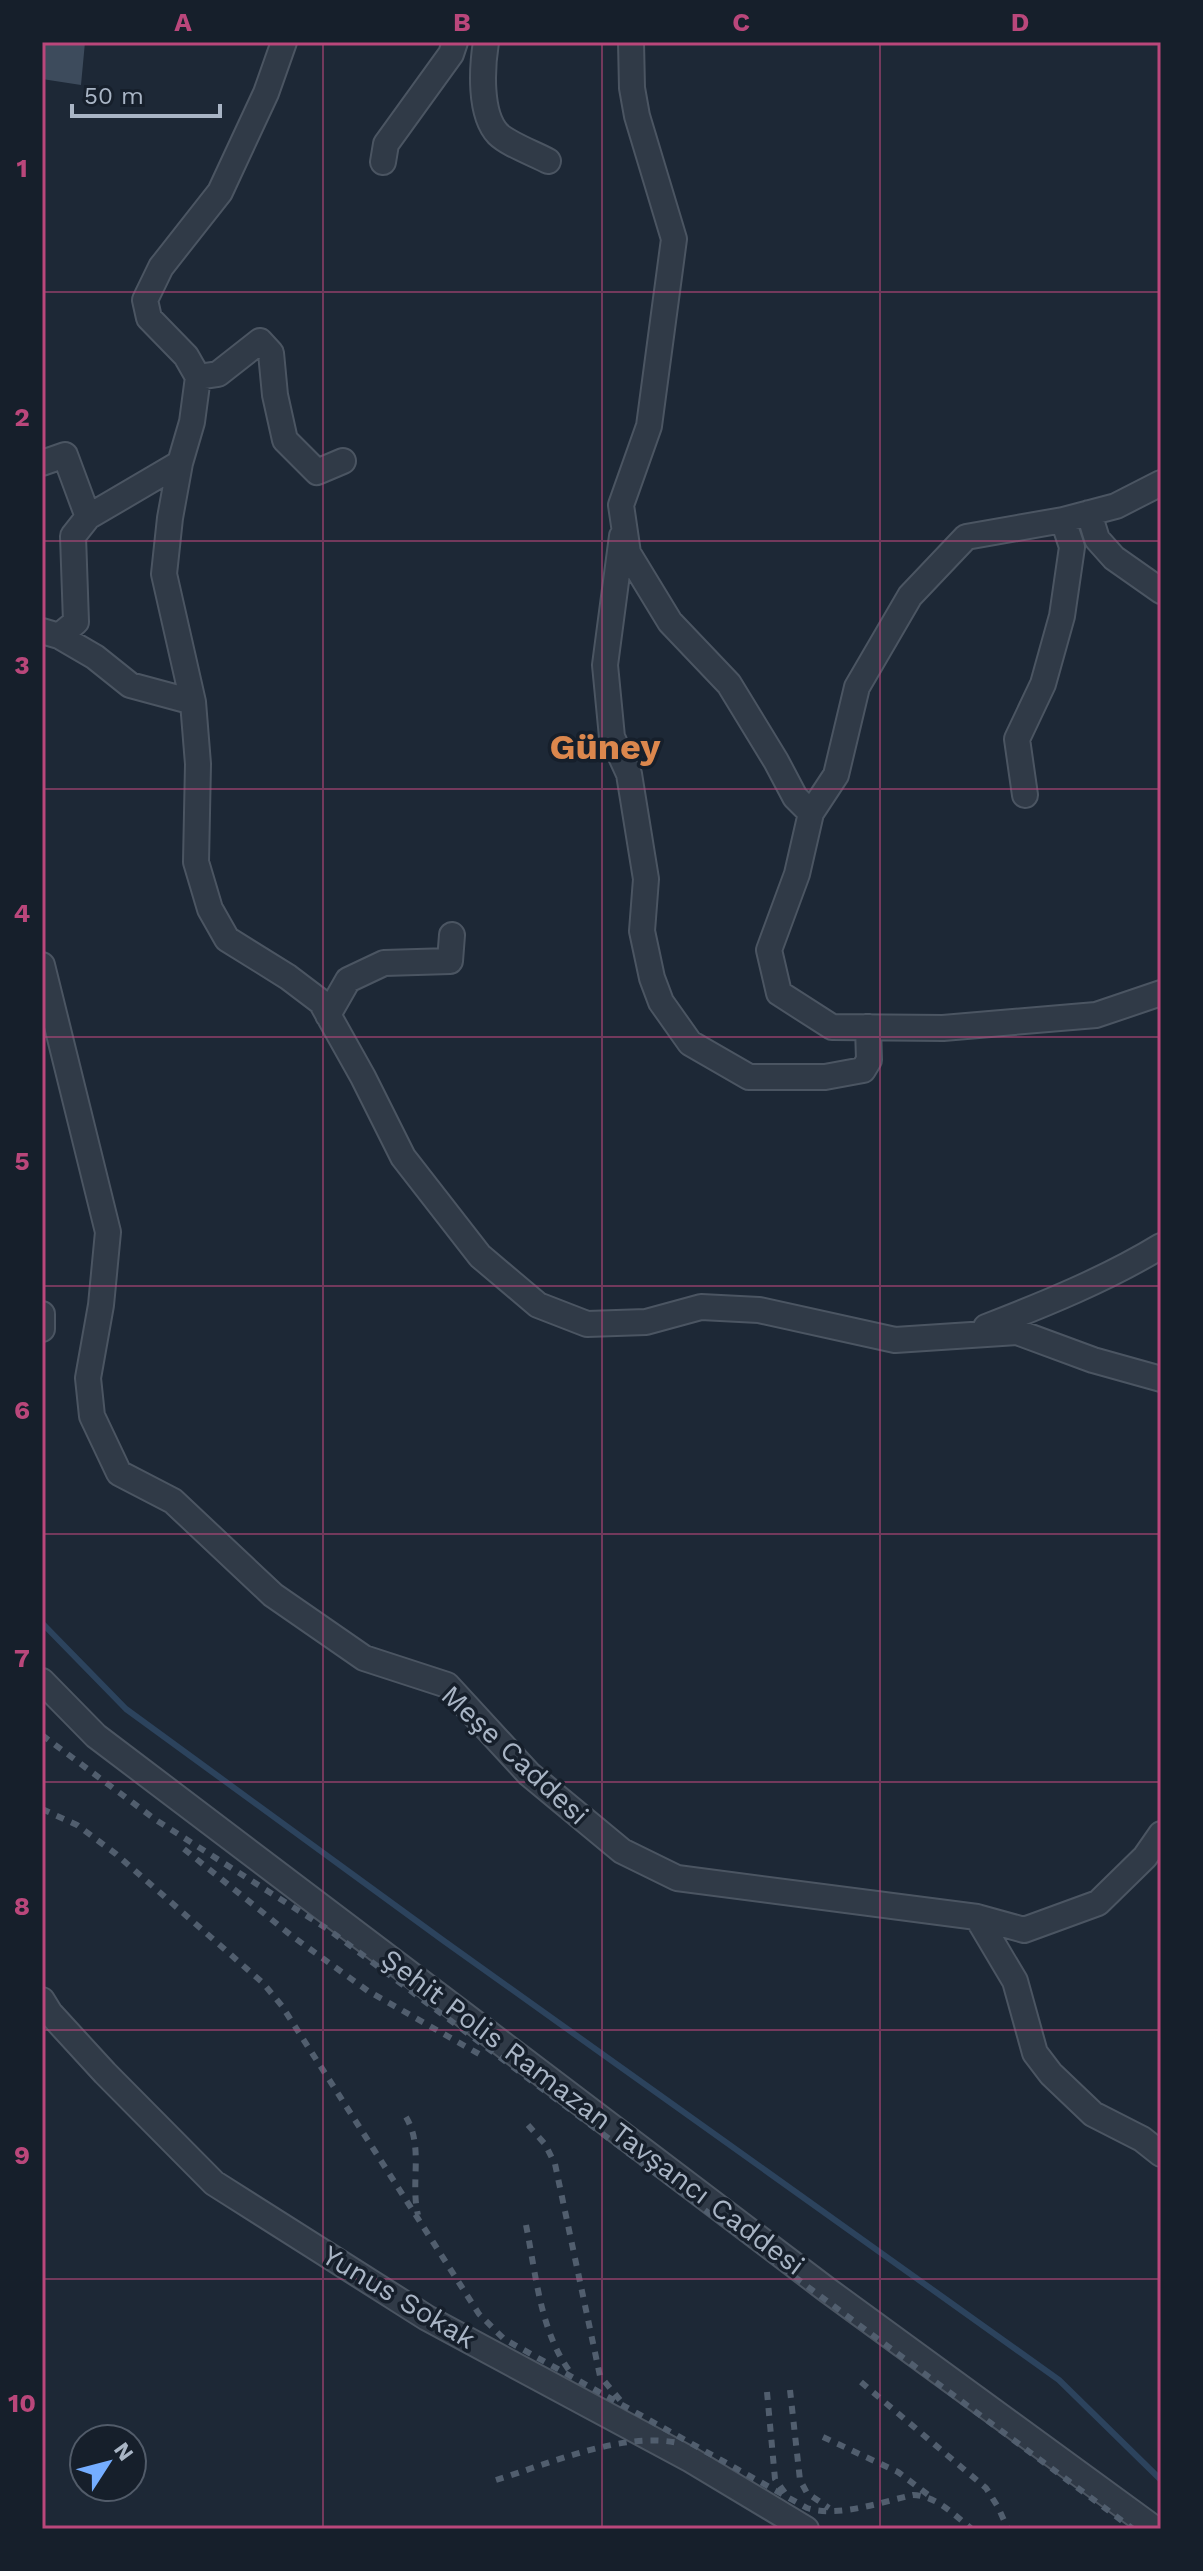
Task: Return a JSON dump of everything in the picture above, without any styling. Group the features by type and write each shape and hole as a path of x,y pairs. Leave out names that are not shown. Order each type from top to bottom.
{"street":[{"path":"284,42 266,93 220,192 161,267 145,300 149,318 186,356 198,377 192,422 180,463 170,518 164,574 193,702 198,764 196,862 210,909 227,939 321,1002 403,1157 480,1256 538,1305 587,1324 646,1322 701,1307 759,1310 895,1340 1017,1332 1093,1360 1161,1379"},
{"path":"383,162 386,144 451,54 455,42"},
{"path":"486,42 481,73 488,112 498,133 548,161"},
{"path":"631,42 632,88 637,116 674,239 649,426 621,505 628,553 670,622 729,684 795,797 811,813"},
{"path":"198,377 218,374 260,341 271,353 275,395 285,440 317,472 343,461"},
{"path":"42,463 65,455 88,517"},
{"path":"50,633 76,622 73,536 88,517 180,463"},
{"path":"1161,483 1116,506 1063,520 966,537 910,596 857,687 836,775 811,813 797,874 769,950 779,993 832,1027 943,1028 1096,1015 1161,993"},
{"path":"1089,513 1097,539 1114,558 1161,591"},
{"path":"1025,795 1017,739 1043,684 1062,616 1072,547 1063,520"},
{"path":"624,525 605,665 612,737 629,774 646,879 642,931 652,978 661,1002 690,1043 749,1077 825,1077 863,1070 869,1060 868,1027"},
{"path":"50,633 95,657 130,685 193,702"},
{"path":"328,1015 348,980 384,963 450,961 452,935"},
{"name":"Meşe Caddesi","path":"42,965 108,1232 101,1305 88,1378 92,1416 119,1473 173,1501 273,1595 364,1658 447,1685 529,1774 622,1851 677,1878 977,1917 1024,1930 1098,1903 1145,1857 1161,1834"},
{"path":"965,1335 1043,1305 1161,1246"},
{"path":"42,1314 42,1329"},
{"name":"Şehit Polis Ramazan Tavşancı Caddesi","path":"42,1681 105,1744 826,2289 1155,2529"},
{"path":"977,1917 1015,1981 1035,2053 1051,2074 1093,2114 1142,2139 1161,2154"},
{"name":"Yunus Sokak","path":"42,2000 50,2013 105,2073 214,2183 427,2318 691,2460 806,2529"}],"building":[{"path":"42,42 85,42 81,85 42,79"}],"waterway":[{"path":"42,1623 126,1709 444,1941 1059,2380 1161,2480"}],"railway":[{"path":"42,1735 156,1820 329,1930 1133,2529"},
{"path":"42,1809 77,1825 116,1854 263,1983 282,2006 479,2314 504,2339 807,2508 846,2510 913,2495 922,2496 952,2512 972,2529"},
{"path":"184,1849 292,1936 368,1991 479,2054"},
{"path":"406,2117 416,2152 418,2215"},
{"path":"528,2125 545,2144 555,2164 600,2376 620,2400"},
{"path":"526,2225 546,2321 571,2373"},
{"path":"861,2382 986,2488 1008,2529"},
{"path":"790,2390 800,2480 807,2493 829,2508"},
{"path":"767,2392 775,2479 788,2497"},
{"path":"823,2437 898,2472 931,2497"},
{"path":"496,2480 610,2445 657,2440 678,2443"}],"district":[{"name":"Güney","path":"605,747"}]}
